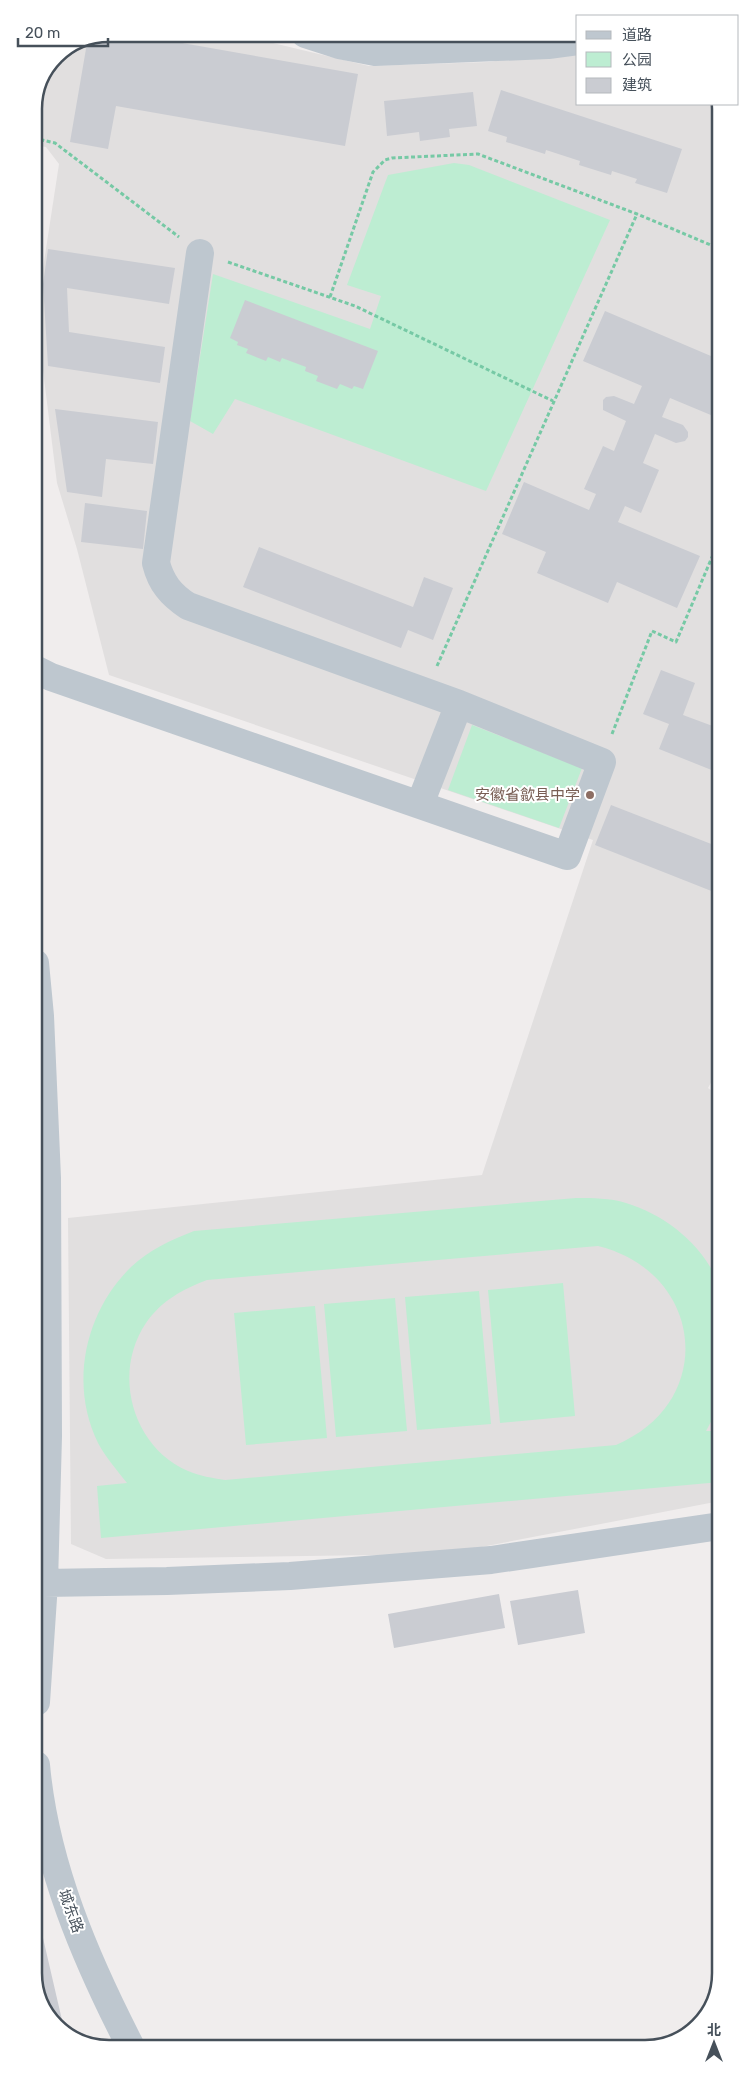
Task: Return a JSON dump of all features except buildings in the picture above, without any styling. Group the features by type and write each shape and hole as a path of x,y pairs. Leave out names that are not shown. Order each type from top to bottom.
{"street":[{"path":"331,42 376,52 564,43"},
{"path":"43,672 567,856 602,762 459,704 188,606 170,592 164,583 156,563 200,253"},
{"path":"420,804 459,704"},
{"path":"42,1073 47,1178 48,1436 42,1610"},
{"path":"44,1583 290,1576 491,1560 712,1527"},
{"name":"城东路","path":"42,1809 45,1831 66,1898 91,1964 128,2040"}],"path":[{"path":"43,140 55,143 200,253 355,306 553,401"},
{"path":"330,297 373,172 385,160 392,158 478,154 637,214 712,245"},
{"path":"426,692 637,214"},
{"path":"600,768 652,631 676,642 712,557"}],"shaded area":[{"name":"安徽省歙县中学","path":"109,42 270,42 369,66 489,62 576,49 576,105 712,105 712,1081 708,1088 712,1091 712,1503 445,1554 106,1559 71,1544 68,1218 482,1175 593,840 109,675 77,549 57,483 43,369 43,269 59,164 46,147 43,146 43,105 49,80 65,59 76,51 88,46"}],"green space":[{"path":"454,163 469,165 610,220 486,491 235,399 213,434 190,421 213,274 370,329 381,296 347,285 388,175"},
{"path":"472,725 582,768 559,828 448,790"},
{"path":"576,1198 614,1200 641,1208 681,1233 693,1244 712,1270 712,1420 706,1431 712,1431 712,1483 101,1538 97,1486 127,1483 101,1448 89,1420 84,1397 86,1350 102,1305 115,1285 145,1255 194,1231","holes":["598,1246 633,1260 660,1282 677,1309 685,1339 683,1370 671,1399 649,1425 616,1445 225,1480 193,1473 169,1460 153,1445 141,1427 133,1407 130,1364 136,1343 146,1323 158,1308 173,1297 189,1287 207,1280"]},
{"path":"563,1283 575,1416 500,1423 488,1290"},
{"path":"479,1291 491,1424 417,1430 405,1297"},
{"path":"395,1298 407,1431 336,1437 324,1304"},
{"path":"315,1306 327,1438 246,1445 234,1313"}],"place":[{"name":"安徽省歙县中学","path":"590,795"}]}
